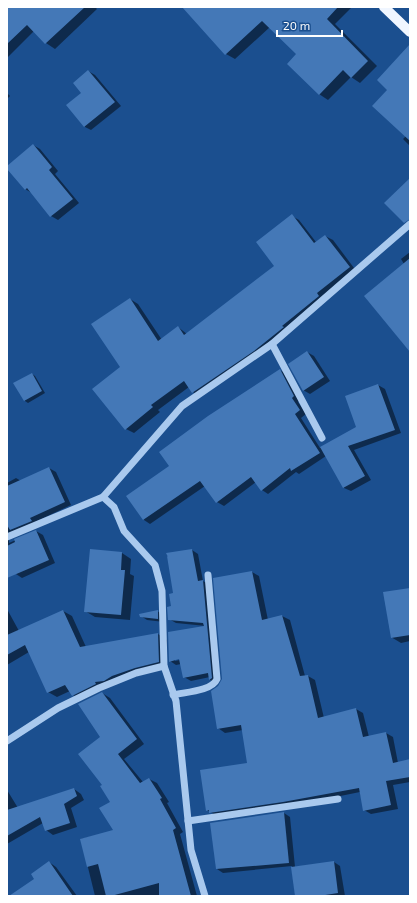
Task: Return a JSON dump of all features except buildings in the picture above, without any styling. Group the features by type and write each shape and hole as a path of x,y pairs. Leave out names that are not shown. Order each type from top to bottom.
{"main road":[{"path":"384,7 410,32"}],"street":[{"path":"7,537 103,496 182,406 272,344 320,304 410,224"},
{"path":"272,344 322,438"},
{"path":"103,496 114,507 124,531 155,565 162,591 164,666 176,701 191,850 205,896"},
{"path":"173,695 210,688 215,684 217,679 208,575"},
{"path":"7,741 58,708 99,688 136,673 164,666"},
{"path":"188,821 338,799"}]}
